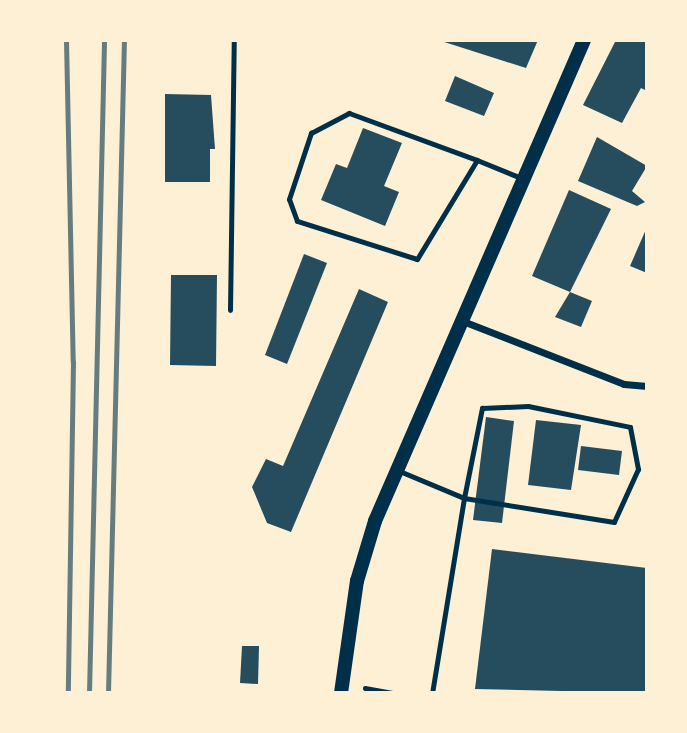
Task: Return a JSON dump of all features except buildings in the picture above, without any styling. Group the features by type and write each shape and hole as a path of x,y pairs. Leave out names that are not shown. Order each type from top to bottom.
{"main road":[{"path":"341,693 357,581 396,469 584,40"}],"street":[{"path":"460,319 624,384 647,386"}],"lane":[{"path":"230,310 234,40"},
{"path":"477,160 417,259 297,221 289,199 311,133 349,113 477,160 522,178"},
{"path":"396,469 464,498 614,522 638,470 630,427 528,406 482,408 464,498 432,693"}],"path":[{"path":"365,688 394,693"}],"railway":[{"path":"66,40 73,362 68,693"},
{"path":"89,693 104,40"},
{"path":"108,693 124,40"}]}
